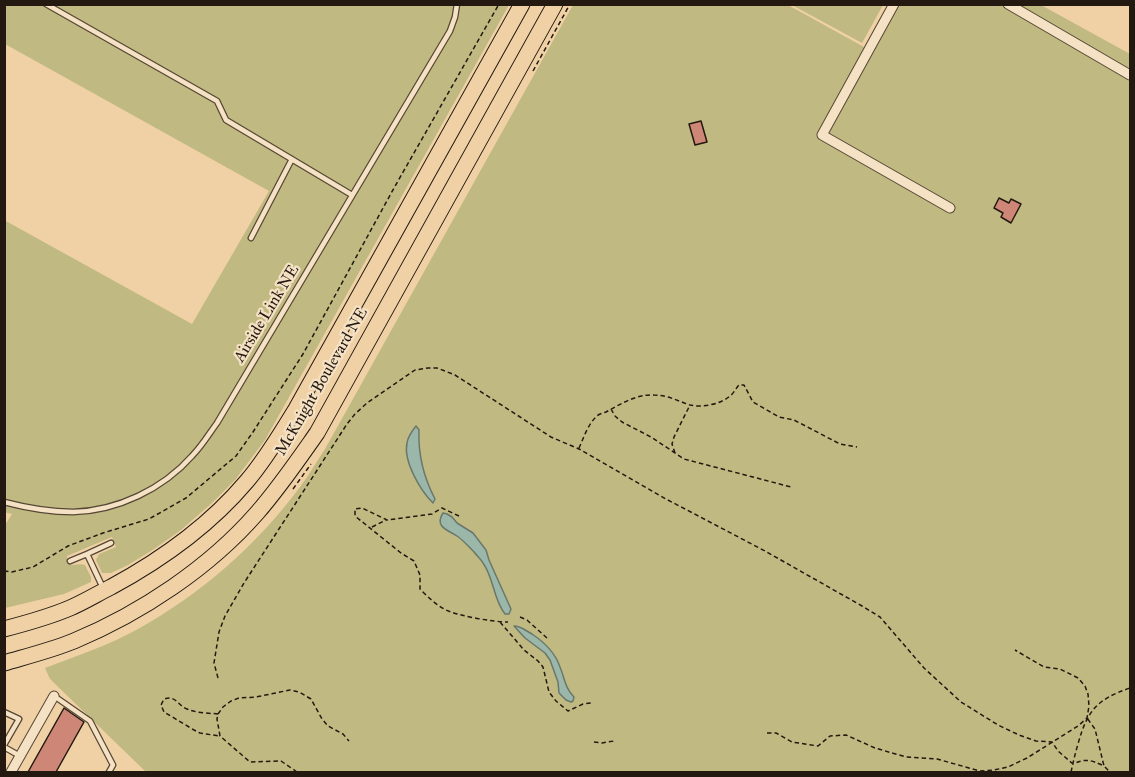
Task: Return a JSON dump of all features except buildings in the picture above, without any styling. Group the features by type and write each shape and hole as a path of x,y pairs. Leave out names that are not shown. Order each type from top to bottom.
{"main road":[{"name":"McKnight Boulevard NE","path":"4,629 71,608 137,573 196,531 247,481 296,409 522,4"},
{"name":"McKnight Boulevard NE","path":"4,663 74,641 113,623 158,597 196,570 225,545 269,499 317,433 555,4"},
{"path":"4,618 58,606 71,608"}],"street":[{"path":"894,4 822,135 950,208"},
{"path":"1008,4 1131,75"},
{"path":"11,772 54,696"}],"lane":[{"path":"46,4 217,101 226,120 352,195"},
{"name":"Airside Link NE","path":"4,502 22,507 73,512 114,505 155,487 181,468 203,444 450,31 457,4"},
{"path":"251,238 292,159"},
{"path":"70,561 111,543"},
{"path":"87,554 104,591"},
{"path":"54,696 90,721 113,765 109,772"},
{"path":"4,712 18,719 4,746 20,756"}],"path":[{"path":"4,572 33,567 77,542 149,519 186,498 236,456 254,432 303,354 499,4"},
{"path":"530,77 570,4"},
{"path":"218,678 214,663 219,632 225,616 347,424 367,403 415,370 437,368 445,370 550,436 579,449 862,606 880,617 924,668 961,702 1019,735 1036,741 1052,742"},
{"path":"579,449 587,428 598,415 611,408 636,398 654,395 677,399 690,405 706,405 730,396 739,385 744,385 753,402 779,417 794,420 840,444 857,447"},
{"path":"675,454 672,444 674,437 690,405"},
{"path":"611,408 622,422 651,437 684,459 790,487"},
{"path":"290,494 313,462"},
{"path":"387,520 362,508 355,510 355,516 414,561 420,575 420,589 431,600 448,611 508,622"},
{"path":"371,528 387,520 432,514 442,508 459,516"},
{"path":"520,616 547,638"},
{"path":"500,622 518,644 543,667 549,692 556,701 568,711 591,703"},
{"path":"1015,650 1044,667 1060,669 1078,678 1085,686 1089,706 1071,772"},
{"path":"767,733 776,733 792,742 818,746 830,736 846,735 875,748 906,757 936,759 980,771 994,770 1008,767 1027,758 1078,726 1110,695 1131,688"},
{"path":"220,736 217,719 223,706 238,698 290,690 311,699 328,726 343,734 349,741"},
{"path":"218,714 187,709 169,698 164,699 161,705 164,712 194,730 220,736 250,762 281,761 297,772"},
{"path":"1087,718 1095,729 1104,766"},
{"path":"594,742 614,741"},
{"path":"1052,742 1072,764"},
{"path":"1072,764 1086,759 1104,766 1110,772"}],"shaded area":[{"path":"883,4 862,43 792,5"},
{"path":"5,5 509,5 265,440 235,480 181,530 128,565 111,573 102,573 96,560 99,554 116,547 112,537 67,556 69,564 85,565 91,582 64,594 5,608 5,525 12,514 4,512 4,220 192,324 269,191 5,44"},
{"path":"573,5 788,5 864,47 887,5 1041,5 1130,54 1130,772 146,772 50,679 45,668 127,635 206,584 265,529 300,487 325,449"},
{"path":"416,426 419,430 422,466 435,499 433,503 418,483 406,450 410,434"},
{"path":"443,513 473,533 486,550 511,609 509,614 505,614 501,608 487,569 481,560 461,539 441,525"},
{"path":"514,626 532,634 552,652 567,687 574,697 573,701 566,700 559,693 558,682 545,653 525,638"}]}
